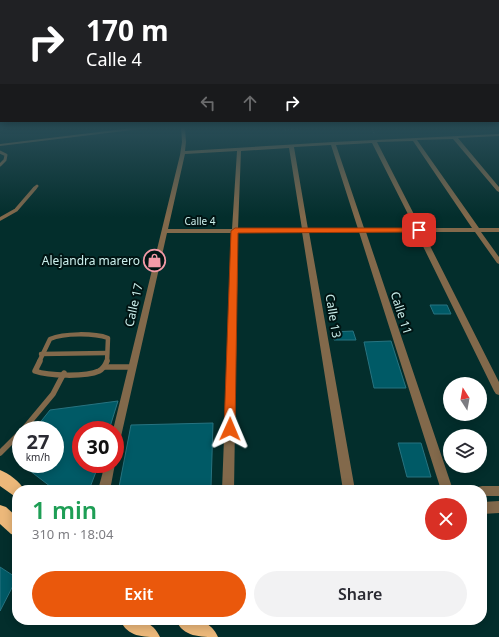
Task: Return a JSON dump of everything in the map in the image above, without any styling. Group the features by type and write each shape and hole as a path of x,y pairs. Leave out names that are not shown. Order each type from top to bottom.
{"highway":[{"path":"0,477 12,487"},
{"path":"0,513 12,524"},
{"path":"135,625 150,637"},
{"path":"192,625 208,637"}],"street":[{"name":"Calle 17","path":"120,421 181,157"},
{"path":"228,485 235,231 239,157"},
{"name":"Calle 13","path":"293,157 307,230 348,485"},
{"name":"Calle 11","path":"338,157 445,485"},
{"path":"382,157 499,391"},
{"path":"426,157 499,262"},
{"path":"471,157 499,190"},
{"name":"Calle 4","path":"164,231 499,230"},
{"path":"105,485 108,473"},
{"path":"487,491 499,491"},
{"path":"487,508 499,507"}],"lane":[{"path":"0,219 16,210 37,186"},
{"path":"105,367 108,338 106,336 99,335 54,337 48,341 35,368 37,373 94,373 105,367 132,367"},
{"path":"41,354 107,353"},
{"path":"30,421 49,399 64,373"},
{"path":"0,453 12,441"}],"building":[{"path":"430,305 447,305 451,314 434,314"},
{"path":"353,331 356,340 334,340 332,332"},
{"path":"391,341 406,388 374,388 364,342"},
{"path":"118,401 112,421 72,421 72,473 96,473 91,485 48,485 33,473 64,473 64,421 41,421 50,410"},
{"path":"213,423 211,485 119,485 122,473 124,473 124,461 131,425"},
{"path":"398,443 421,443 431,477 407,477"},
{"path":"0,567 12,575 12,588 0,611"}],"place":[{"name":"Alejandra marero","path":"155,261"}],"route":[{"path":"230,429 235,231 419,230"}]}
